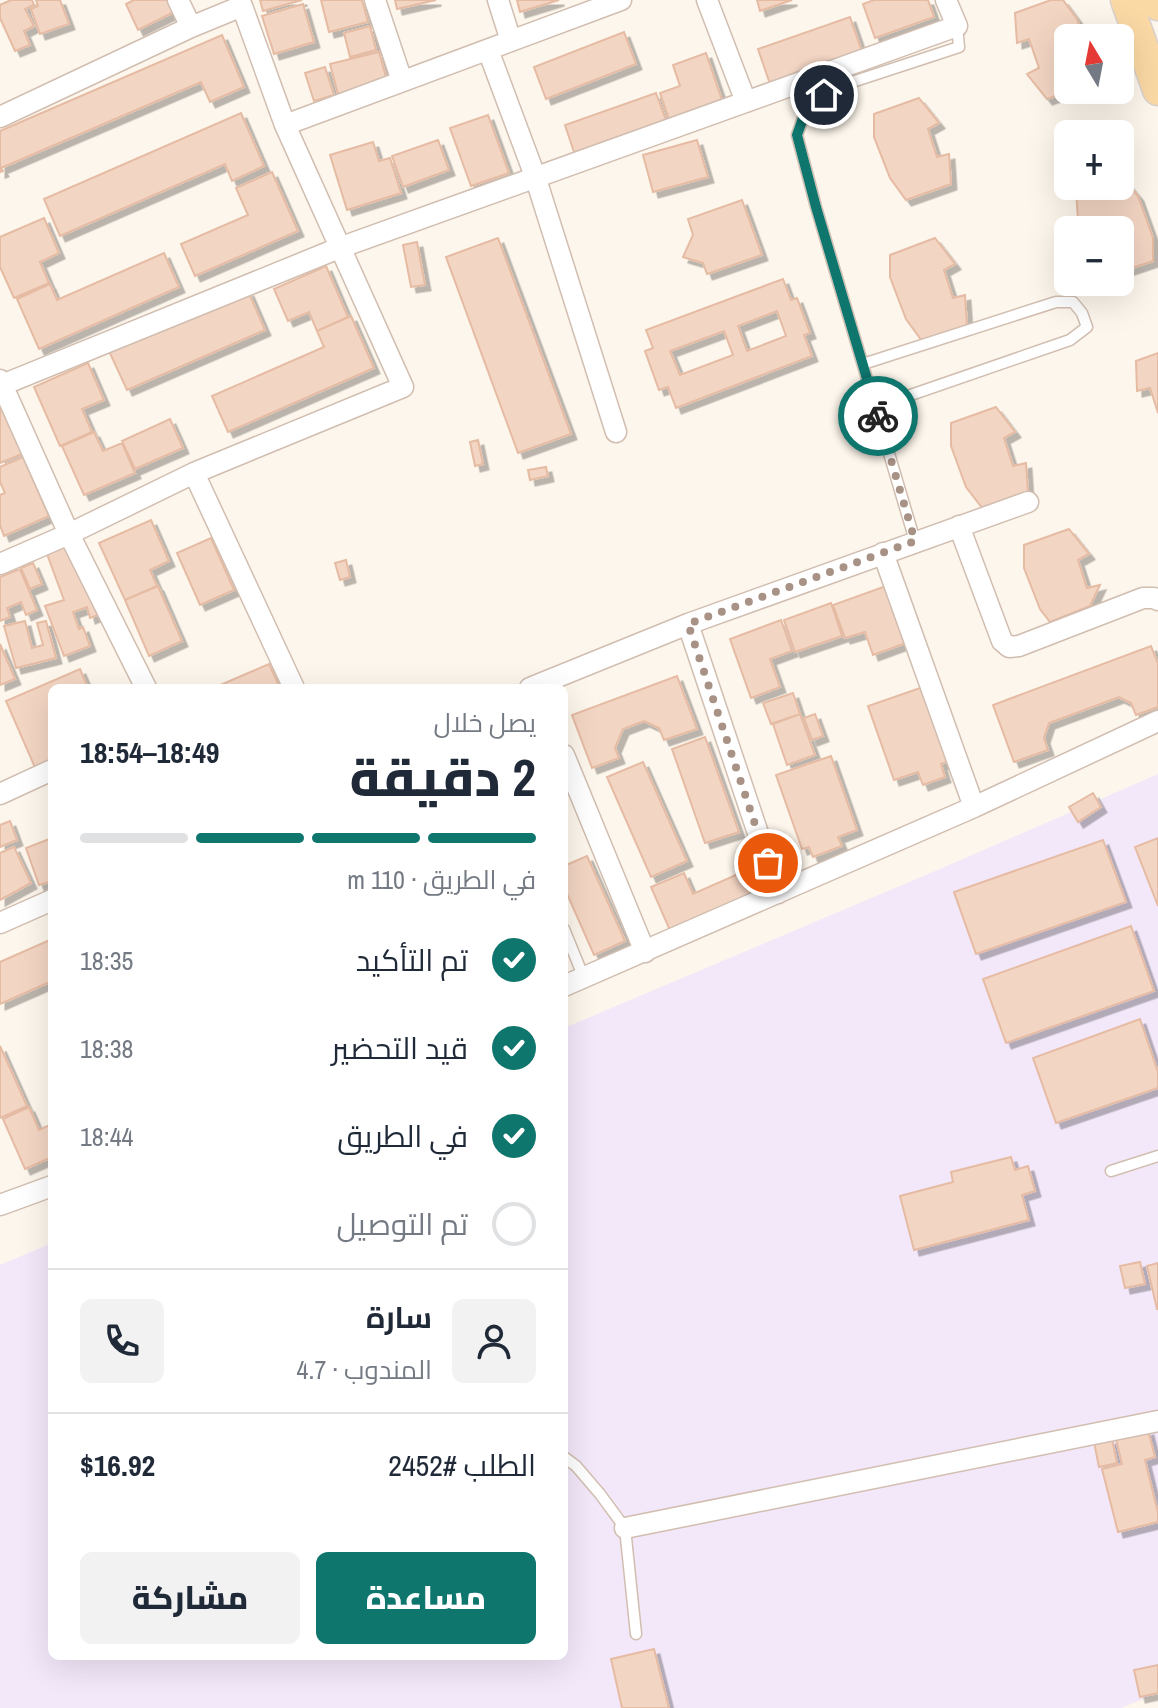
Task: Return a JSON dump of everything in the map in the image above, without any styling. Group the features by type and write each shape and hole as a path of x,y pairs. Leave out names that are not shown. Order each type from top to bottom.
{"main road":[{"path":"1126,0 1158,90"}],"street":[{"path":"178,0 191,27"},
{"path":"375,0 402,81"},
{"path":"498,0 511,41"},
{"path":"707,0 746,102"},
{"path":"144,684 69,534 1,383 339,248 957,26 946,0"},
{"path":"285,125 616,1"},
{"path":"0,117 241,3 285,125 403,387 194,473 0,564"},
{"path":"488,50 535,176 616,432"},
{"path":"194,473 292,684"},
{"path":"541,684 688,624 1028,502"},
{"path":"959,526 1002,641 1009,647 1019,646 1143,598 1158,600"},
{"path":"883,553 974,807"},
{"path":"688,624 778,893"},
{"path":"568,984 974,807 1158,721"},
{"path":"568,765 645,952"},
{"path":"0,794 48,772"},
{"path":"0,923 48,902"},
{"path":"0,1205 48,1187"},
{"path":"625,1528 1158,1421"}],"lane":[{"path":"915,541 797,135 808,104 840,86 959,47 957,26"},
{"path":"863,364 1056,302 1073,302 1082,313 1087,327 1070,340 876,407"},
{"path":"568,939 584,978"},
{"path":"1111,1171 1158,1156"},
{"path":"568,1460 600,1494 625,1528 636,1634"}],"shaded area":[{"path":"1158,774 1158,1693 1121,1708 0,1708 0,1265 48,1245 48,1660 568,1660 568,1026"}],"building":[{"path":"11,0 32,0 34,5 25,9 34,26 24,31 30,45 15,51 0,18 0,5"},
{"path":"36,0 60,0 69,24 40,34 31,9 38,6"},
{"path":"134,0 171,0 176,11 138,30 126,4"},
{"path":"260,0 302,0 263,11"},
{"path":"321,0 362,0 368,22 329,32"},
{"path":"395,0 436,0 397,9"},
{"path":"517,0 559,0 520,12"},
{"path":"757,0 792,0 760,11"},
{"path":"874,0 928,0 934,17 875,38 863,4"},
{"path":"1051,0 1063,0 1077,19 1079,24 1054,24 1054,96 1047,99 1027,74 1039,68 1029,39 1017,43 1015,13"},
{"path":"303,4 314,42 274,54 262,16"},
{"path":"850,17 862,52 770,84 758,49"},
{"path":"370,26 376,50 350,57 344,33"},
{"path":"624,32 636,64 546,99 534,67"},
{"path":"222,35 244,87 210,102 201,82 1,168 3,171 0,172 0,131"},
{"path":"379,52 387,81 338,94 330,64"},
{"path":"706,53 723,103 670,122 660,93 680,86 673,65"},
{"path":"325,67 334,95 314,101 305,73"},
{"path":"656,93 667,123 575,155 565,125"},
{"path":"919,98 939,123 928,129 937,157 949,154 951,184 906,200 890,178 874,137 874,114"},
{"path":"241,113 264,166 232,181 225,164 60,236 44,199"},
{"path":"488,115 509,173 471,186 450,128"},
{"path":"438,140 449,170 403,187 392,156"},
{"path":"697,140 708,177 653,192 643,155"},
{"path":"373,142 379,161 390,158 401,193 347,210 330,155"},
{"path":"272,172 298,231 195,276 181,244 248,215 236,188"},
{"path":"1134,191 1153,238 1153,261 1134,267 1134,216 1078,216 1077,200 1134,200"},
{"path":"742,200 762,255 707,274 703,263 683,257 693,235 688,219"},
{"path":"44,218 59,253 40,262 49,283 14,298 0,267 0,237"},
{"path":"498,238 571,434 518,453 446,257"},
{"path":"935,238 955,264 944,270 953,298 965,295 967,325 922,341 906,319 890,277 890,255"},
{"path":"417,242 425,285 411,287 403,245"},
{"path":"164,253 179,287 39,349 17,299 50,284 57,300"},
{"path":"326,266 348,317 317,331 309,312 288,321 274,289"},
{"path":"783,279 791,300 797,298 810,333 804,335 812,356 676,408 668,387 659,390 645,351 653,348 646,330","holes":["777,311 786,336 747,351 738,326","724,331 733,355 680,375 670,351"]},
{"path":"248,291 265,330 127,390 109,351"},
{"path":"351,316 374,368 228,432 212,396 324,347 317,331"},
{"path":"1158,353 1158,413 1150,388 1137,391 1136,361"},
{"path":"88,363 104,400 82,409 92,432 60,446 34,387"},
{"path":"0,407 22,454 0,463"},
{"path":"996,407 1015,432 1004,438 1013,466 1026,463 1028,493 983,509 966,487 951,446 951,423"},
{"path":"170,419 183,448 135,469 122,441"},
{"path":"94,432 103,451 122,443 135,473 84,495 62,446"},
{"path":"478,440 483,464 475,466 470,442"},
{"path":"23,457 49,516 4,536 0,525 0,495 5,493 0,482 0,467"},
{"path":"546,467 548,476 530,480 528,470"},
{"path":"151,520 169,561 150,570 157,586 125,600 99,543"},
{"path":"1069,529 1089,554 1078,560 1087,588 1100,585 1090,606 1050,622 1040,609 1024,568 1024,545"},
{"path":"211,538 234,590 200,605 177,553"},
{"path":"73,544 98,615 90,618 87,607 73,612 90,646 64,656 45,606 64,600 47,554"},
{"path":"346,560 350,577 340,580 335,563"},
{"path":"33,563 42,584 30,589 21,568"},
{"path":"20,569 37,610 26,615 21,602 7,608 10,617 0,621 0,577"},
{"path":"158,586 182,641 149,656 125,600"},
{"path":"886,586 906,643 873,655 865,632 845,638 833,605"},
{"path":"831,603 842,636 795,652 784,620"},
{"path":"781,620 792,651 770,659 780,687 751,698 730,639"},
{"path":"25,621 32,648 43,645 37,623 46,621 56,658 16,668 4,626"},
{"path":"0,644 15,679 0,685"},
{"path":"1151,646 1158,664 1158,707 1136,715 1131,703 1119,697 1049,723 1044,738 1048,750 1014,762 993,705"},
{"path":"269,664 278,684 223,684"},
{"path":"80,669 86,684 48,684 48,767 37,772 6,701"},
{"path":"677,676 697,729 664,740 659,728 644,721 623,729 615,748 619,758 592,768 572,715"},
{"path":"923,687 949,761 941,764 945,777 923,785 918,772 894,780 868,706"},
{"path":"793,693 800,714 771,724 763,703"},
{"path":"800,714 815,755 787,765 773,724"},
{"path":"815,714 823,736 812,740 804,718"},
{"path":"705,737 739,832 705,843 672,749"},
{"path":"831,756 857,830 838,837 842,846 813,857 809,847 802,849 776,775"},
{"path":"643,762 687,861 651,877 607,777"},
{"path":"1093,793 1101,807 1078,822 1069,807"},
{"path":"10,821 17,840 0,847 0,825"},
{"path":"1158,838 1158,906 1135,847"},
{"path":"48,840 48,882 39,885 26,848"},
{"path":"1103,840 1126,902 976,954 954,892"},
{"path":"14,847 31,883 0,900 0,853"},
{"path":"587,856 625,941 594,955 568,896 568,864"},
{"path":"754,867 767,894 672,935 651,887 684,873 693,894"},
{"path":"1131,926 1154,991 1006,1043 983,979"},
{"path":"48,941 48,983 0,1004 0,962"},
{"path":"1140,1019 1158,1072 1158,1088 1056,1123 1033,1058"},
{"path":"0,1046 27,1106 0,1118"},
{"path":"29,1107 39,1130 48,1126 48,1159 25,1169 3,1119"},
{"path":"1011,1157 1015,1170 1028,1166 1035,1191 1022,1195 1029,1220 914,1250 900,1196 953,1182 951,1172"},
{"path":"1140,1262 1145,1284 1125,1288 1120,1266"},
{"path":"1158,1263 1158,1309 1157,1309 1147,1266"},
{"path":"1148,1430 1155,1457 1145,1460 1158,1522 1118,1532 1102,1469 1122,1464 1116,1439"},
{"path":"1112,1439 1117,1463 1099,1467 1094,1442"},
{"path":"654,1649 669,1708 622,1708 611,1659"},
{"path":"1158,1665 1158,1693 1140,1697 1134,1670"}],"way so far":[{"path":"768,863 688,624 915,541 878,416"}],"route":[{"path":"824,95 808,104 797,135 878,416"}]}
